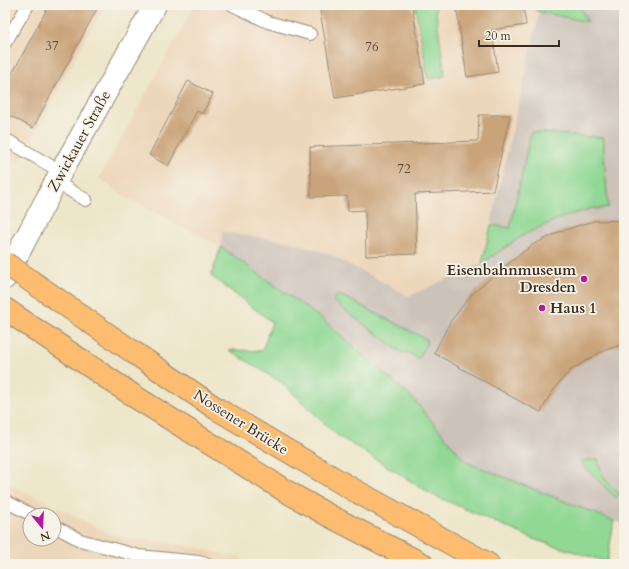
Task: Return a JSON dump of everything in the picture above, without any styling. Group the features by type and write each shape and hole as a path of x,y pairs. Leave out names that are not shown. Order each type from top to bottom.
{"main road":[{"name":"Nossener Brücke","path":"5,263 217,409 352,489 488,564"},
{"path":"5,309 123,388 284,490 326,514 422,564"}],"street":[{"name":"Zwickauer Straße","path":"5,278 59,177 155,5"}],"lane":[{"path":"5,43 28,5"},
{"path":"233,5 268,22 310,34"},
{"path":"5,139 59,177 86,200"},
{"path":"5,501 22,510"},
{"path":"62,530 80,540 139,556 206,564"}],"shaded area":[{"path":"5,5 104,5 20,161 5,151"},
{"path":"195,5 541,5 482,263 409,296 329,254 222,232 221,247 124,196 99,178"},
{"path":"541,5 624,5 624,524 466,462 414,400 322,319 221,247 222,232 291,242 329,254 409,296 482,263"},
{"path":"5,482 56,507 22,507 22,547 62,547 62,510 113,535 193,547 242,558 239,564 5,564"}],"green space":[{"path":"415,5 435,5 445,76 428,79"},
{"path":"537,5 579,5 588,22 536,11"},
{"path":"531,132 604,138 608,207 597,209 593,208 560,218 525,234 482,263 491,225 510,228"},
{"path":"221,247 322,319 414,400 466,462 614,521 607,562 536,540 433,495 337,435 282,383 229,350 262,351 272,322 211,276"},
{"path":"338,294 428,340 419,359 407,352 402,353 333,301"},
{"path":"598,459 600,469 605,478 619,493 616,498 582,464 581,461"}],"building":[{"path":"49,5 99,5 33,128 5,113 5,87"},
{"path":"319,5 412,5 425,84 335,98"},
{"path":"456,5 523,5 526,25 492,30 498,72 467,77"},
{"path":"188,81 213,94 202,114 197,111 168,166 149,155"},
{"path":"479,115 510,115 493,191 415,194 417,254 366,256 365,210 348,211 347,196 311,197 310,147 478,141"},
{"name":"Haus 1","path":"624,220 624,345 599,353 571,370 558,384 541,412 434,353 450,322 471,295 532,245 561,231 594,221"}],"place":[{"name":"Eisenbahnmuseum Dresden","path":"584,279"},
{"name":"Haus 1","path":"542,308"}]}
